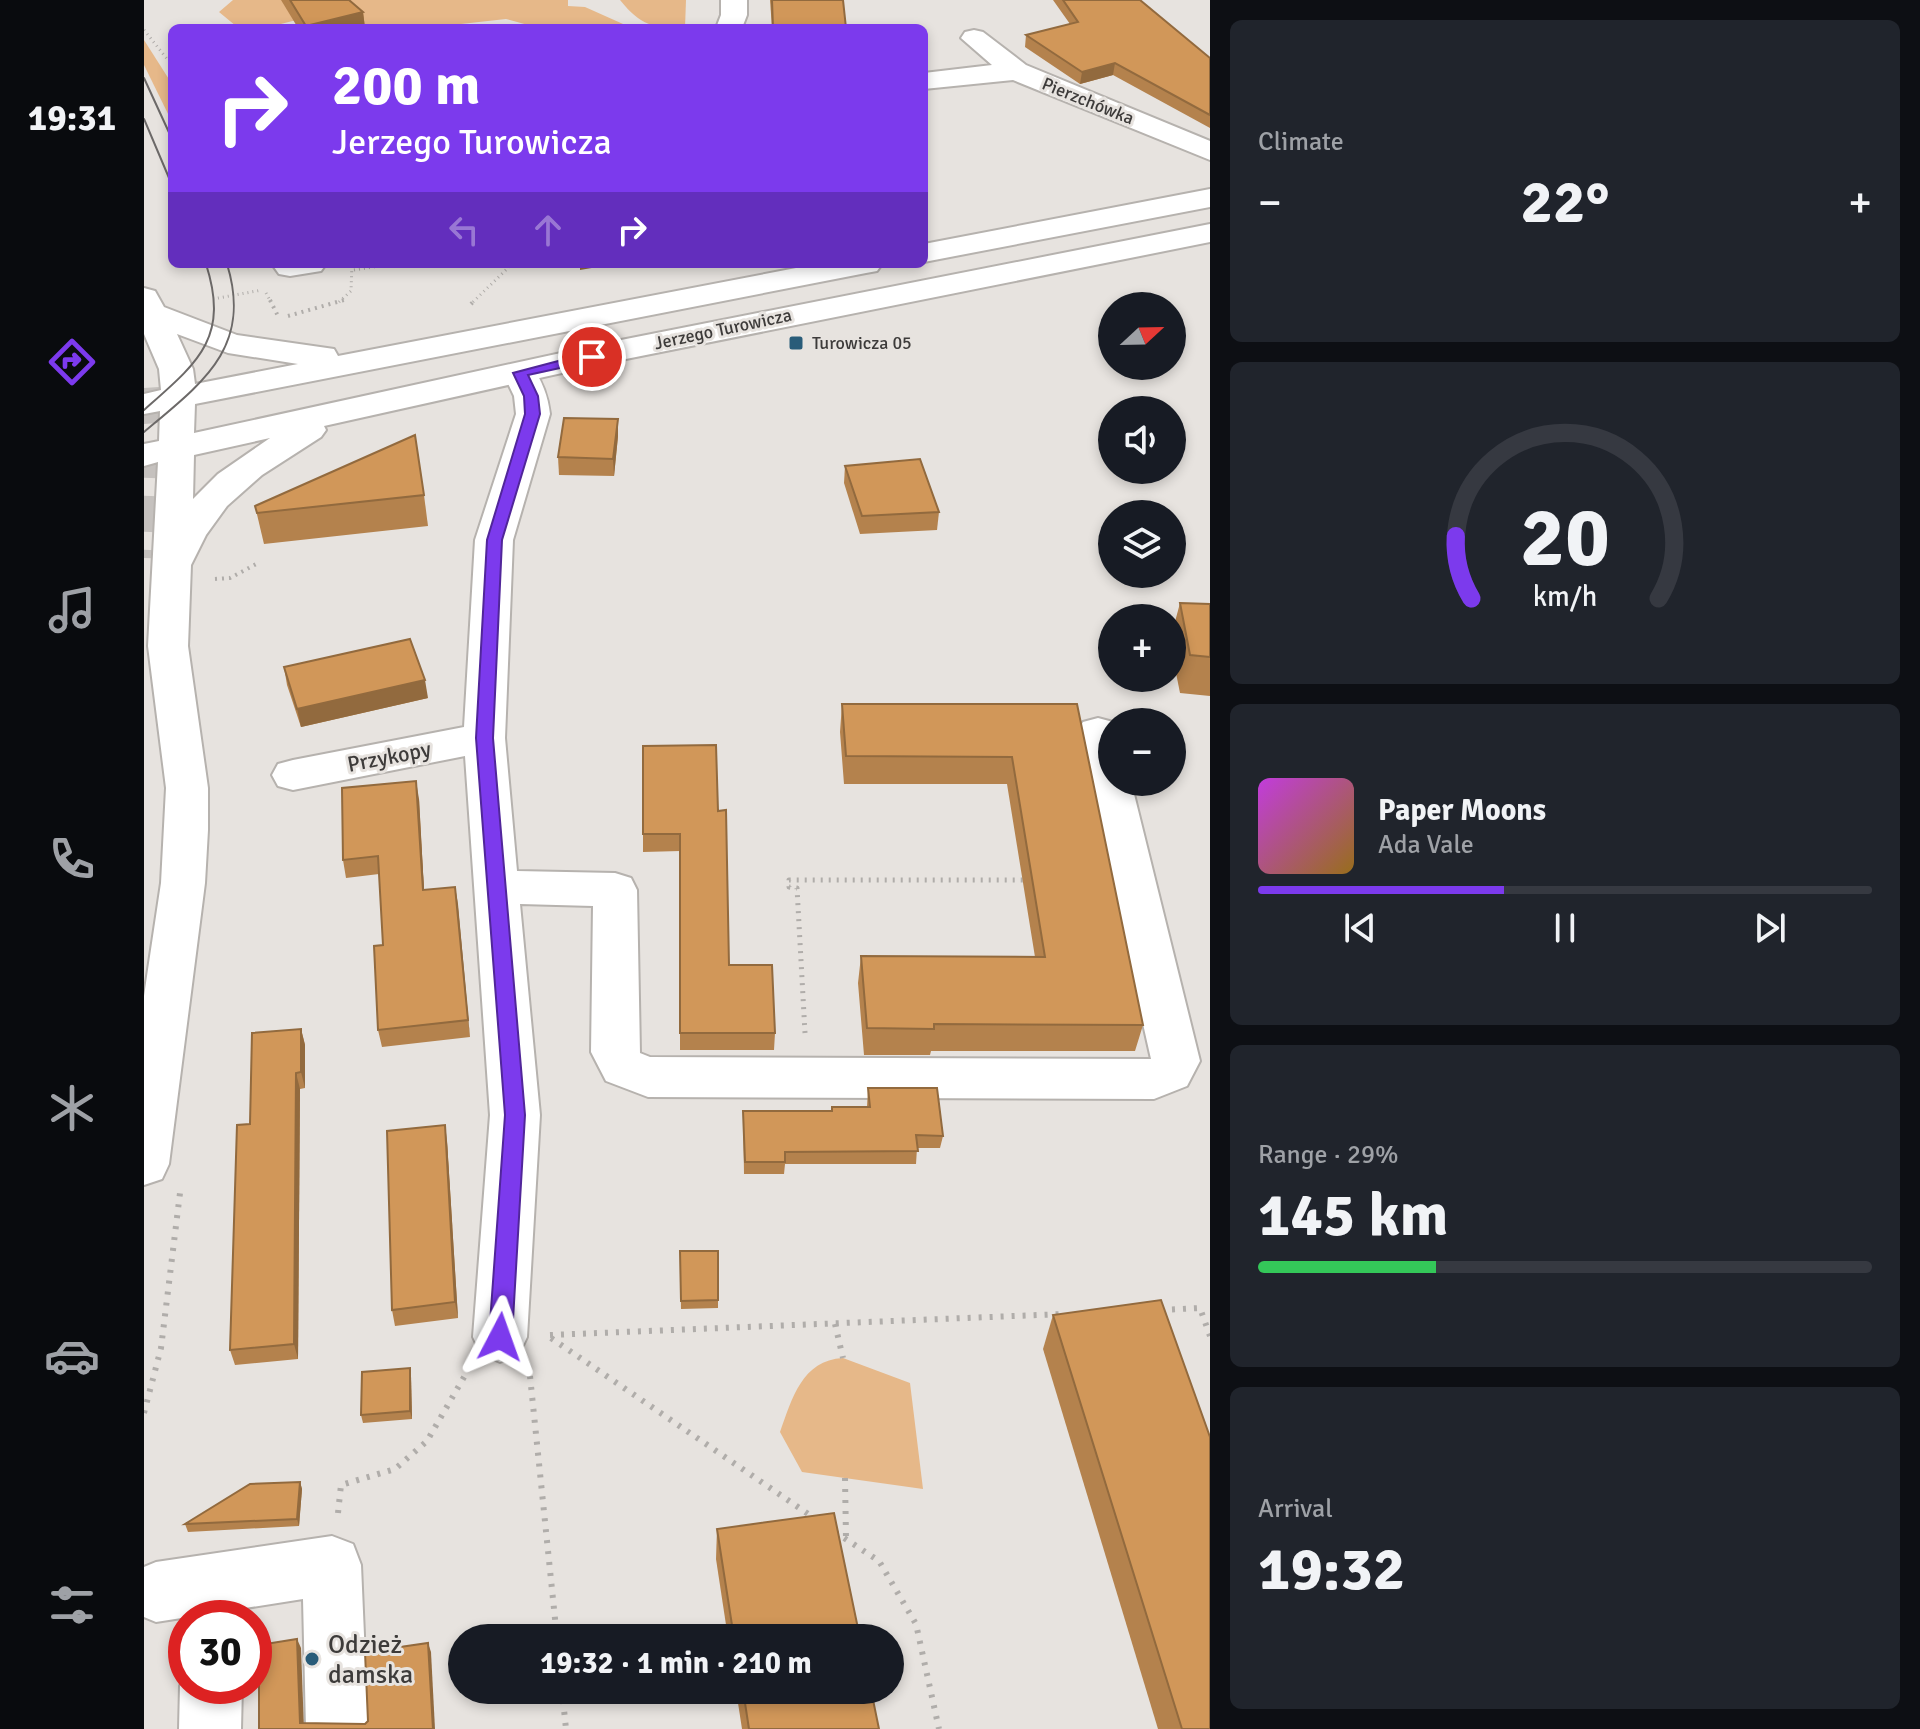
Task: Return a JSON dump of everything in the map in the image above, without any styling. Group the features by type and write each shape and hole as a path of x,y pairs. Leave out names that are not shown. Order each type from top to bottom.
{"main road":[{"path":"731,24 734,0"},
{"name":"Pierzchówka","path":"974,38 1016,71 1210,151"},
{"path":"928,81 1016,71"},
{"path":"928,252 1210,198"},
{"name":"Jerzego Turowicza","path":"160,451 785,316 1210,233"},
{"name":"Jerzego Turowicza","path":"144,404 845,268"},
{"path":"146,305 228,343 273,352 376,359"},
{"path":"144,1164 183,883 187,788 168,646 171,578 160,451 179,397 176,369 146,305"},
{"path":"513,1337 515,1115 499,890 488,807 484,738 494,540 533,414 531,396 520,373"},
{"path":"171,578 189,531 220,491 269,452 346,411"},
{"name":"Przykopy","path":"293,775 484,738"},
{"path":"499,890 527,887 615,890 615,1052 623,1067 648,1077 1154,1079 1170,1072 1176,1061 1113,796"},
{"path":"193,1598 332,1565 337,1729"},
{"path":"210,1729 211,1704"}],"path":[{"path":"144,30 168,60"},
{"path":"279,317 319,310 343,301 351,291 350,278 354,270 367,268"},
{"path":"464,310 508,268"},
{"path":"259,277 279,317 277,326"},
{"path":"211,300 263,290"},
{"path":"214,579 230,578 260,562"},
{"path":"807,1077 797,888 789,887 789,880 1023,880"},
{"path":"1152,1310 1200,1308 1210,1336"},
{"path":"332,1565 341,1485 395,1469 427,1441 462,1377 513,1337 1073,1314"},
{"path":"835,1324 843,1358"},
{"path":"547,1335 820,1522"},
{"path":"513,1337 555,1624"},
{"path":"845,1478 846,1539"},
{"path":"833,1531 879,1561 916,1624 939,1729"},
{"path":"563,1704 566,1729"}],"shaded area":[{"path":"233,0 568,0 568,6 585,7 623,24 524,24 506,19 461,24 362,24 344,8 281,24 234,24 219,12"},
{"path":"620,0 686,0 685,24 648,24"},
{"path":"144,40 168,78 168,114 144,65"},
{"path":"843,1358 910,1383 923,1489 802,1472 780,1432 784,1419 794,1395 808,1374 829,1360"}],"building":[{"path":"290,0 349,0 363,12 314,24 305,24"},
{"path":"772,0 843,0 846,24 773,24"},
{"path":"1063,0 1140,0 1210,58 1210,115 1115,63 1082,72 1026,35 1078,22"},
{"path":"564,418 618,419 613,459 558,457"},
{"path":"415,435 424,495 257,513 255,506"},
{"path":"920,459 939,512 862,516 845,466"},
{"path":"1180,603 1210,604 1210,657 1190,655 1186,604"},
{"path":"410,639 425,680 297,709 284,667"},
{"path":"842,704 1077,704 1143,1025 934,1024 934,1029 867,1028 861,956 1045,957 1012,757 846,756"},
{"path":"716,745 718,811 726,810 729,965 772,965 775,1033 680,1033 680,834 643,834 643,746"},
{"path":"416,781 423,890 455,887 468,1020 378,1030 374,946 383,945 378,856 343,860 342,788"},
{"path":"301,1029 301,1072 296,1073 294,1344 230,1350 237,1125 250,1124 252,1033"},
{"path":"868,1088 937,1088 943,1136 916,1135 918,1151 785,1152 785,1162 745,1162 743,1111 832,1111 832,1107 870,1107"},
{"path":"445,1125 455,1302 392,1310 387,1131"},
{"path":"680,1251 718,1251 718,1300 681,1301"},
{"path":"1161,1300 1210,1437 1210,1729 1182,1729 1053,1315"},
{"path":"410,1368 410,1411 361,1415 362,1372"},
{"path":"300,1482 297,1519 185,1524 250,1484"},
{"path":"834,1513 857,1624 732,1624 717,1529"},
{"path":"297,1639 300,1723 365,1724 368,1721 365,1652 428,1643 433,1729 259,1729 259,1704 272,1704 272,1643"},
{"path":"745,1704 874,1704 879,1729 749,1729"}],"tunnel":[{"path":"144,388 148,441 144,558"}],"tram line":[{"path":"144,78 168,130"},
{"path":"144,119 168,176"},
{"path":"144,410 179,378 204,348 214,312 207,268"},
{"path":"144,432 185,397 217,361 233,319 233,293 228,268"}],"place":[{"name":"Turowicza 05","path":"796,343"},
{"name":"Odzież damska","path":"312,1659"}],"route":[{"path":"500,1337 515,1115 499,890 488,807 484,738 494,540 533,414 531,396 520,373 592,357"}]}
